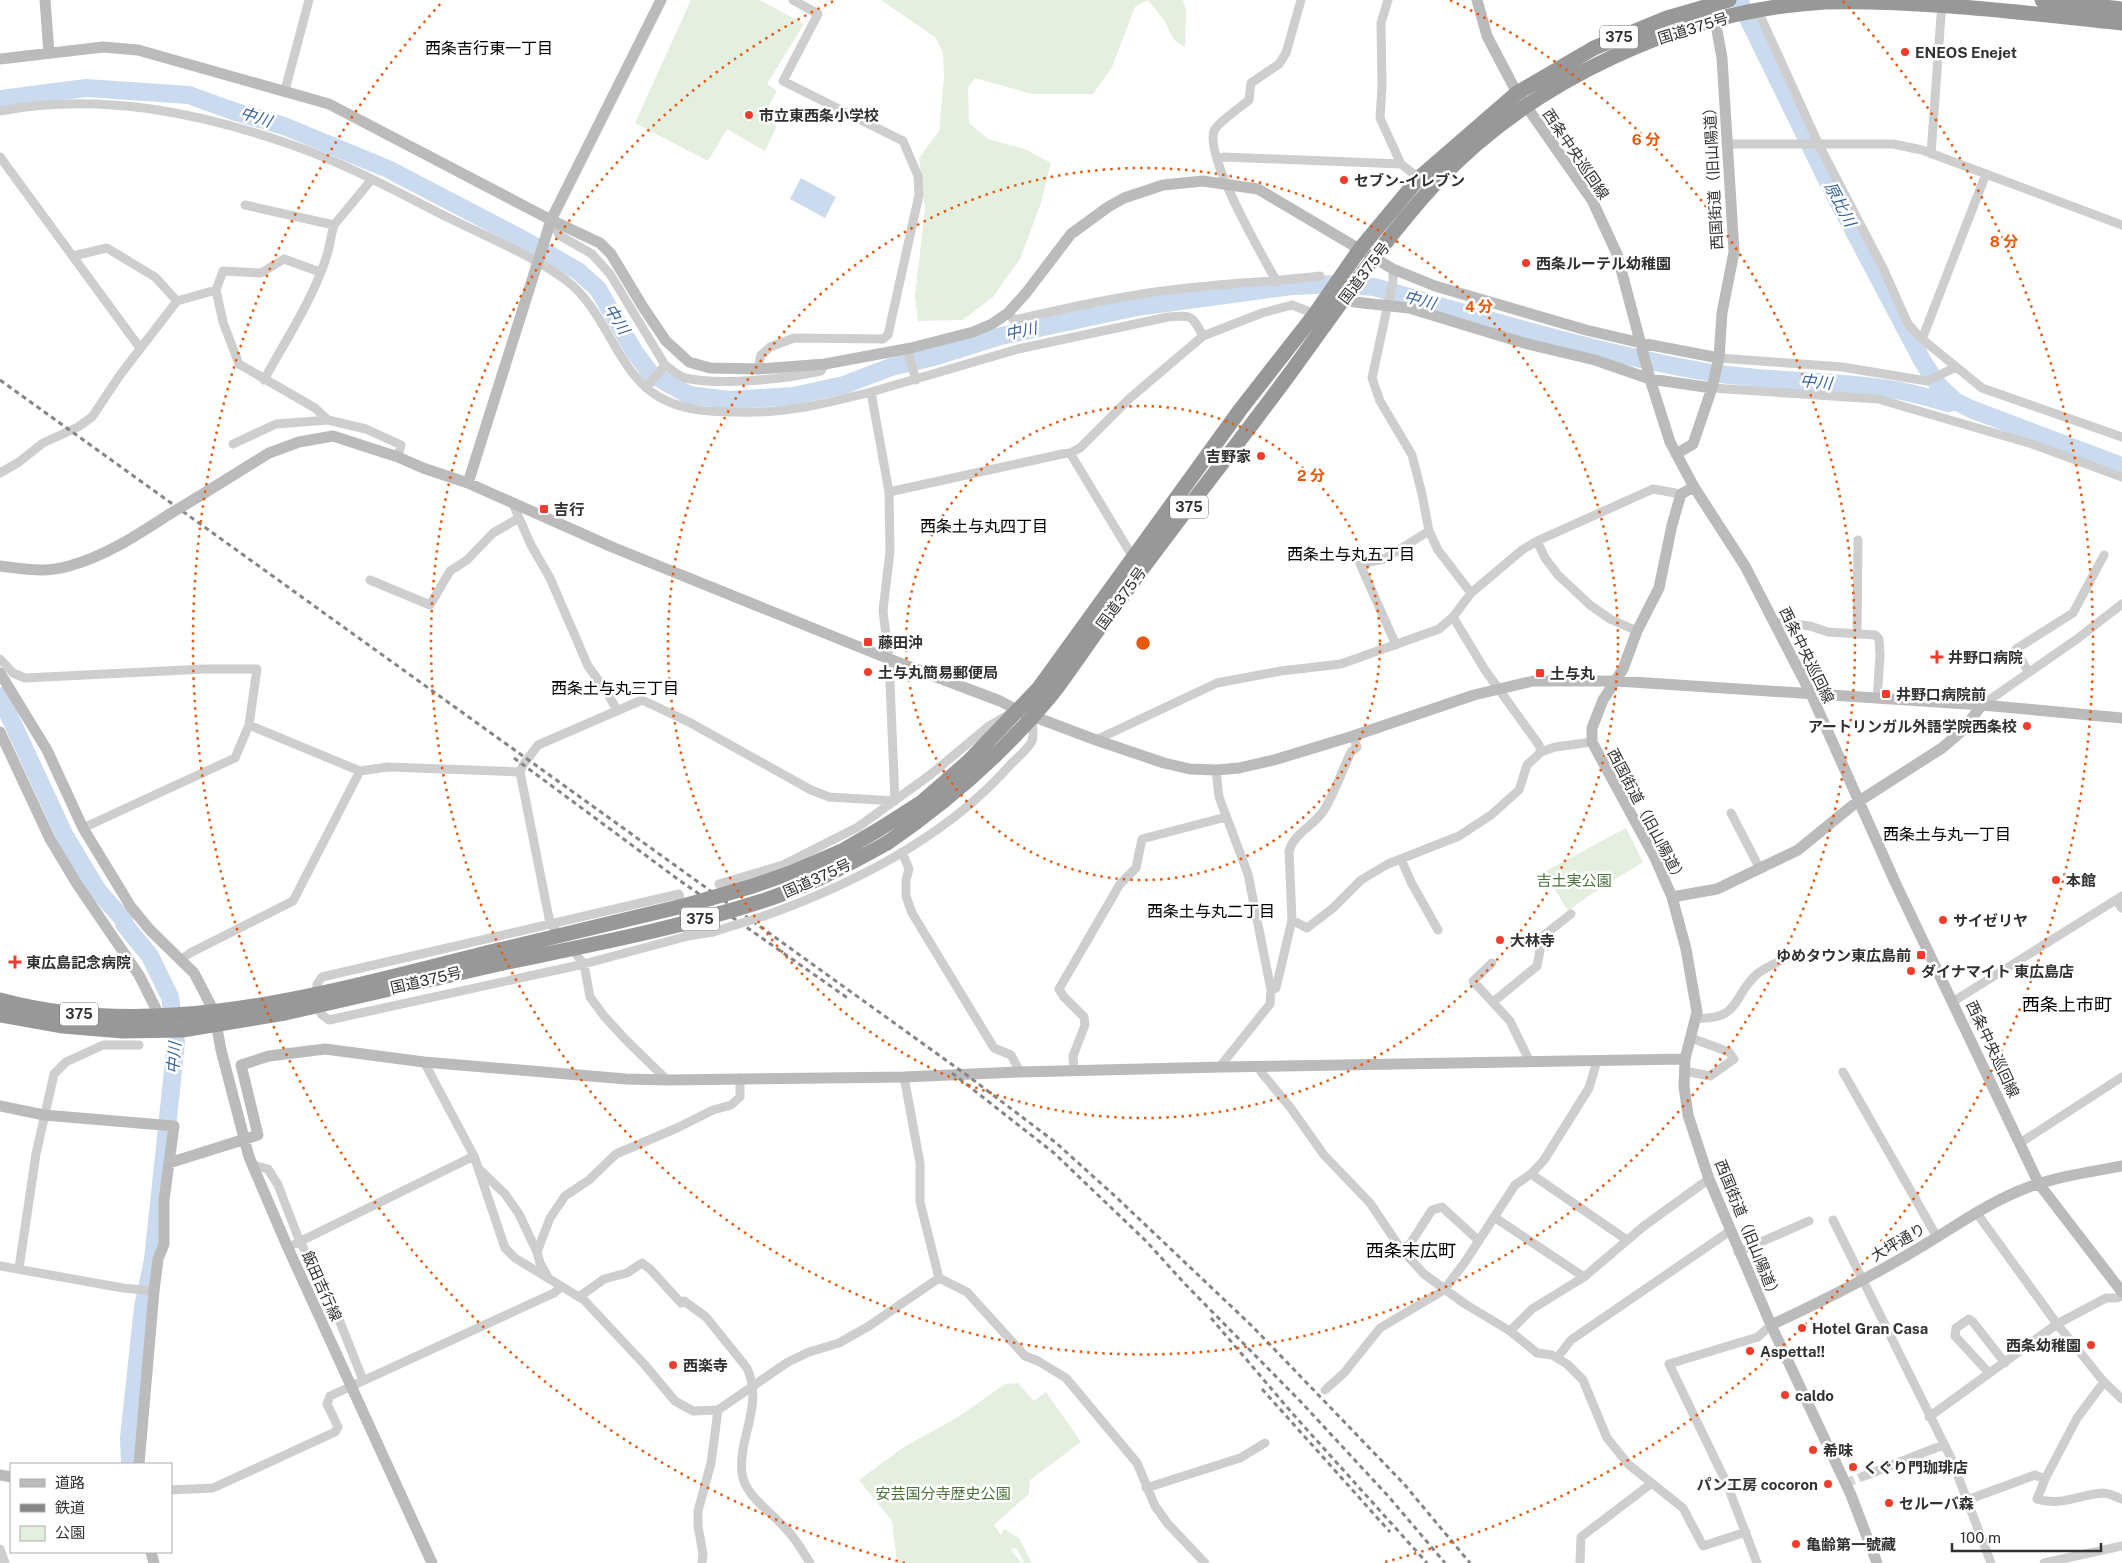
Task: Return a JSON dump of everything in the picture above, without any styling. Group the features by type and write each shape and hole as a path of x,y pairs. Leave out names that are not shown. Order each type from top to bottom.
{"highway":[{"name":"国道375号","path":"501,956 686,922 760,902 840,868 887,843 930,814 967,783 1026,713 1038,688 1134,559 1240,410 1318,311 1360,249 1419,178 1516,93 1594,48 1711,2 1729,0"},
{"path":"2042,0 2122,9"},
{"name":"国道375号","path":"0,1000 64,1013 182,1023 215,1019 318,1000 501,956 753,886 793,872 842,851 922,802 1026,713 1050,697 1144,567 1374,258 1433,186 1458,160 1497,126 1525,106 1601,62 1673,32 1715,19 1758,11 1785,3 1872,1 1942,3 2122,23"},
{"name":"国道375号","path":"0,1015 123,1038 157,1021"}],"street":[{"path":"45,0 48,54"},
{"path":"285,90 310,0"},
{"path":"468,483 551,220 661,0"},
{"path":"758,370 761,355 770,347 794,338 883,338 888,335 919,195 918,176 903,141 783,81 818,14 793,0"},
{"path":"1277,282 1227,184 1217,160 1213,141 1215,129 1249,100 1251,83 1280,64 1286,53 1301,0"},
{"path":"1388,0 1381,23 1382,87 1380,118 1402,164 1419,178"},
{"path":"1477,0 1487,36 1516,93"},
{"name":"西国街道（旧山陽道）","path":"1676,454 1693,444 1712,386 1718,360 1722,313 1734,252 1722,58 1711,2"},
{"path":"1931,154 1942,3"},
{"path":"1758,11 1817,145 1882,268 1908,324 1953,369 1982,388 2122,437"},
{"path":"0,59 103,47 138,50 285,90 329,104 551,220 600,243 611,254 666,341 689,362 710,368 758,370 825,364 908,351 973,332 992,324 1008,313 1026,293 1071,234 1108,207 1124,198 1163,185 1203,181 1258,189 1393,269 1435,286 1642,346 1718,360 1842,367 1927,381 1953,369"},
{"name":"西条中央巡回線","path":"1516,93 1592,200 1616,254 1650,377 1676,454 1694,487 1746,566 1811,694 1895,882 1954,1000 2039,1184 2122,1292"},
{"path":"0,111 62,104 113,104 194,115 293,145 372,179 553,272 580,291 634,374 656,396 698,410 764,413 816,406 916,380 1018,349 1168,317 1188,315 1194,318 1204,336"},
{"path":"1726,144 1893,144 1931,154 2122,225"},
{"path":"0,157 140,348"},
{"path":"1217,160 1224,157 1402,164"},
{"path":"1922,339 1986,174"},
{"path":"264,380 301,313 320,272 327,255 334,225 372,179"},
{"path":"245,205 334,225"},
{"path":"551,220 559,234 592,254 610,274 664,366 683,378 718,380 790,378 821,371 825,364"},
{"path":"73,256 107,248 155,277 177,301"},
{"path":"320,272 284,259 261,273 224,271 216,290 223,322 239,364 316,408 328,420"},
{"path":"1393,269 1393,281 1372,378 1380,401 1412,455 1429,531 1438,550 1471,594"},
{"path":"1008,313 1014,320 1179,288 1277,282 1320,276"},
{"path":"0,473 19,462 43,443 78,427 92,417 120,374 177,301 216,290"},
{"path":"1345,298 1354,302 1387,304 1409,308 1524,343 1595,360 1650,377 1712,386 1878,399 2032,444 2122,477"},
{"path":"889,492 1070,453 1080,448 1130,398 1204,336 1262,313 1292,305 1318,311"},
{"path":"908,351 916,380"},
{"path":"647,387 664,366"},
{"path":"870,392 889,492 890,551 883,611 889,659 895,801"},
{"path":"233,444 276,424 328,420 366,429 401,445 398,457"},
{"path":"0,566 32,570 68,567 113,549 269,454 299,442 333,436 398,457 422,468 468,483 612,547 1026,713 1096,740 1164,763 1190,769 1216,770 1239,768 1274,760 1353,736 1499,687 1533,681 1617,681 1982,705 2122,718"},
{"path":"1070,453 1134,559"},
{"path":"1096,740 1217,683 1280,671 1341,664 1439,629 1453,617 1471,594 1522,550 1537,541 1653,489 1681,494 1694,487"},
{"name":"西国街道（旧山陽道）","path":"1681,494 1672,525 1659,588 1637,631 1617,681 1603,700 1592,728 1592,742 1655,858 1672,897 1686,949 1697,1012 1685,1065 1684,1086 1688,1115 1709,1179 1738,1252 1851,1495 1876,1563"},
{"path":"512,502 531,545 550,578 588,666 617,710"},
{"path":"370,580 430,605 450,571 467,560 494,533 519,518"},
{"path":"1396,645 1360,564 1384,559 1429,531"},
{"path":"1857,634 1858,540"},
{"path":"1537,541 1545,558 1558,574 1590,605 1610,619 1637,631"},
{"path":"2028,672 2016,649 2073,613 2104,555"},
{"path":"1672,897 1717,889 1798,850 1859,801 1942,748 1962,731 1982,705 2077,639 2122,604"},
{"path":"1453,617 1485,670 1539,745 1541,752"},
{"path":"1774,622 1810,626 1828,632 1875,635 1879,639 1880,656 1877,698"},
{"path":"0,659 13,673 24,678 205,669 257,669 250,725 235,758 83,828"},
{"name":"飯田吉行線","path":"0,673 47,750 83,828 131,907 150,930 182,959 194,973 215,1019 244,1139 253,1164 288,1248 432,1563"},
{"path":"667,1080 604,1016 590,996 584,964 550,923 520,772 538,745 642,700 690,722 811,790 829,797 895,801"},
{"path":"719,884 783,865 858,827 930,775 1002,717 1026,713"},
{"path":"688,936 679,894 322,977 317,984 318,1000 321,1014 330,1020 584,964 688,936 713,932 801,903 842,884 902,852 971,804 998,779 1032,741 1026,713"},
{"path":"250,725 360,770 388,768 520,772"},
{"path":"0,732 50,839 76,884 139,975 156,1009 157,1021"},
{"path":"1271,990 1276,988 1292,920 1290,851 1292,842 1303,830 1317,821 1325,809 1351,752 1357,747 1353,736"},
{"path":"1292,920 1307,928 1333,908 1361,880 1401,859 1459,836 1491,815 1519,790 1526,765 1541,752 1555,747 1592,742"},
{"path":"182,959 190,953 293,901 360,770"},
{"path":"1216,770 1219,797 1248,874 1271,990 1270,1004 1222,1066"},
{"path":"1731,813 1760,869"},
{"path":"1074,1070 1073,1056 1085,1025 1084,1017 1064,997 1059,989 1120,884 1136,868 1142,839 1226,817"},
{"path":"858,827 878,865"},
{"path":"902,852 909,870 906,880 906,896 912,914 994,1048 1010,1055 1020,1072"},
{"path":"1401,859 1411,882 1438,930"},
{"path":"783,865 801,903"},
{"path":"1954,1000 2119,898 2122,908"},
{"path":"1493,1002 1537,966 1540,951 1539,939 1570,914"},
{"path":"1695,1018 1705,1019 1722,1015 1732,1009 1759,972 1792,955"},
{"path":"1492,963 1473,981 1510,1021 1530,1062"},
{"path":"19,1268 36,1154 50,1087 59,1068 66,1062 123,1038 139,1045"},
{"path":"169,1163 258,1135 241,1065 269,1056 325,1049 424,1062 626,1080 904,1078 1020,1072 1222,1066 1597,1061 1685,1065 1710,1076 1734,1059 1729,1052 1691,1038"},
{"path":"1325,1390 1344,1373 1380,1328 1444,1290 1515,1186 1531,1174 1544,1160 1589,1088 1597,1061"},
{"path":"424,1062 474,1156 505,1248 515,1258 584,1300 676,1401 693,1411 718,1410 788,1362 847,1339 939,1278"},
{"path":"1259,1066 1261,1072 1290,1107 1324,1155 1370,1203 1401,1250 1424,1274 1444,1290 1510,1332 1536,1353 1552,1355 1568,1364 1583,1380 1601,1429 1613,1447 1629,1465 1684,1508 1703,1546 1746,1532"},
{"path":"1843,1072 1937,1237"},
{"path":"2020,1143 2122,1077"},
{"path":"536,1252 550,1218 565,1196 589,1180 616,1154 677,1128 713,1110 731,1105 740,1097 740,1078"},
{"path":"904,1078 920,1163 920,1202 939,1278 967,1292 1025,1356 1038,1361 1066,1378 1137,1463 1155,1506 1168,1524 1205,1563"},
{"path":"0,1106 44,1115 174,1126 164,1200 164,1244 158,1259 152,1290 139,1463"},
{"path":"288,1248 474,1156"},
{"path":"253,1164 268,1169 278,1186 300,1242 321,1279 363,1380"},
{"name":"大坪通り","path":"1771,1325 1863,1280 1976,1212 2039,1184 2122,1166"},
{"path":"478,1168 505,1194 519,1214 549,1280"},
{"path":"1531,1174 1628,1240"},
{"path":"1510,1332 1532,1309 1584,1277 1691,1190 1709,1179"},
{"path":"1401,1250 1410,1244 1432,1210 1442,1208 1479,1241"},
{"path":"1976,1212 2057,1324 2104,1382 2122,1399"},
{"path":"1494,1217 1584,1277"},
{"path":"1834,1220 1951,1458 1991,1563"},
{"path":"1738,1252 1809,1221"},
{"path":"1557,1358 1571,1340 1730,1231"},
{"path":"579,1297 604,1278 615,1278 642,1263 650,1269 681,1303 684,1301 706,1317 747,1368 751,1377 752,1414 744,1450 742,1472 746,1486 763,1507 787,1529 810,1563"},
{"path":"0,1266 123,1288 152,1290"},
{"path":"172,1490 212,1488 335,1432 338,1427 327,1404 330,1396 554,1293 561,1287"},
{"path":"1929,1416 2057,1324 2106,1298 2122,1296"},
{"path":"1989,1373 1955,1336 1956,1328 1969,1319 2005,1362"},
{"path":"1757,1563 1727,1484 1669,1364 1758,1337 1771,1325"},
{"path":"2104,1382 2077,1418 2045,1479 2037,1499 2048,1502 2066,1501 2105,1493 2122,1498"},
{"path":"702,1563 703,1554 698,1526 698,1511 711,1463 718,1410"},
{"path":"1146,1488 1240,1458 1265,1443"},
{"path":"1864,1476 1943,1445"},
{"path":"1968,1500 2035,1475 2045,1479"},
{"path":"1580,1563 1581,1537 1652,1484"},
{"path":"2044,1563 2122,1546"},
{"path":"0,1549 5,1563"}],"green space":[{"path":"691,0 760,0 804,24 767,84 777,91 763,117 777,126 765,151 727,129 708,161 635,123"},
{"path":"881,0 1148,0 1135,7 1112,67 1093,94 1032,94 975,78 968,88 969,123 988,139 1025,149 1051,163 1041,203 1020,259 993,297 963,320 918,321 915,296 925,209 919,158 939,131 944,77 943,53 936,38"},
{"path":"1148,0 1183,0 1186,11 1185,47 1174,40 1164,20"},
{"name":"吉土実公園","path":"1626,828 1643,862 1568,911 1544,872"},
{"name":"安芸国分寺歴史公園","path":"1018,1383 1034,1401 1046,1392 1081,1442 1030,1480 1029,1494 994,1525 1001,1535 1004,1529 1019,1538 1032,1563 1022,1563 1024,1561 1016,1548 1011,1549 1021,1563 897,1563 892,1521 859,1480 904,1447 958,1417 1005,1384"}],"water":[{"path":"801,178 836,197 825,218 790,199"}],"waterway":[{"name":"原比川","path":"1739,0 1828,182 1923,362 1939,386 1955,401"},
{"name":"中川","path":"0,99 86,88 189,95 233,111 284,126 388,169 524,240 578,271 598,289 634,351 651,374 689,395 729,400 793,396 844,385 891,367 934,357 1001,336 1137,307 1292,286 1336,284 1374,287 1577,344 1701,371 1751,378 1851,384 1907,392 1948,403 1955,401 1971,409 2122,466"},
{"name":"中川","path":"0,696 65,836 98,891 124,920 124,924 150,956 170,997 176,1042 153,1260 143,1307 129,1438 130,1463"}],"tunnel":[{"path":"1846,1483 1864,1476"}],"railway":[{"path":"0,380 968,1076 1055,1142 1253,1327 1404,1484 1470,1563"},
{"path":"514,758 679,880 849,999"},
{"path":"952,1073 1054,1153 1146,1241 1185,1284 1301,1402 1389,1497 1445,1563"},
{"path":"1211,1318 1292,1413 1427,1563"},
{"path":"1262,1389 1390,1532"}],"place":[{"name":"ENEOS Enejet","path":"1905,52"},
{"name":"市立東西条小学校","path":"749,115"},
{"name":"セブン-イレブン","path":"1344,180"},
{"name":"西条ルーテル幼稚園","path":"1526,263"},
{"name":"吉野家","path":"1261,456"},
{"name":"吉行","path":"544,509"},
{"name":"藤田沖","path":"868,642"},
{"name":"井野口病院","path":"1937,657"},
{"name":"土与丸簡易郵便局","path":"868,672"},
{"name":"土与丸","path":"1540,673"},
{"name":"井野口病院前","path":"1886,694"},
{"name":"アートリンガル外語学院西条校","path":"2027,726"},
{"name":"本館","path":"2056,880"},
{"name":"サイゼリヤ","path":"1943,920"},
{"name":"大林寺","path":"1500,940"},
{"name":"ゆめタウン東広島前","path":"1921,955"},
{"name":"東広島記念病院","path":"15,962"},
{"name":"ダイナマイト 東広島店","path":"1911,971"},
{"name":"Hotel Gran Casa","path":"1802,1328"},
{"name":"西条幼稚園","path":"2091,1345"},
{"name":"Aspetta!!","path":"1750,1351"},
{"name":"西楽寺","path":"673,1365"},
{"name":"caldo","path":"1785,1395"},
{"name":"希味","path":"1813,1450"},
{"name":"くぐり門珈琲店","path":"1853,1467"},
{"name":"パン工房 cocoron","path":"1828,1484"},
{"name":"セルーバ森","path":"1889,1503"},
{"name":"亀齢第一號藏","path":"1796,1544"}],"district":[{"name":"西条吉行東一丁目","path":"489,48"},
{"name":"西条土与丸四丁目","path":"984,526"},
{"name":"西条土与丸五丁目","path":"1351,554"},
{"name":"西条土与丸三丁目","path":"615,688"},
{"name":"西条土与丸一丁目","path":"1947,834"},
{"name":"西条土与丸二丁目","path":"1211,911"},
{"name":"西条上市町","path":"2067,1004"},
{"name":"西条末広町","path":"1411,1250"}]}
